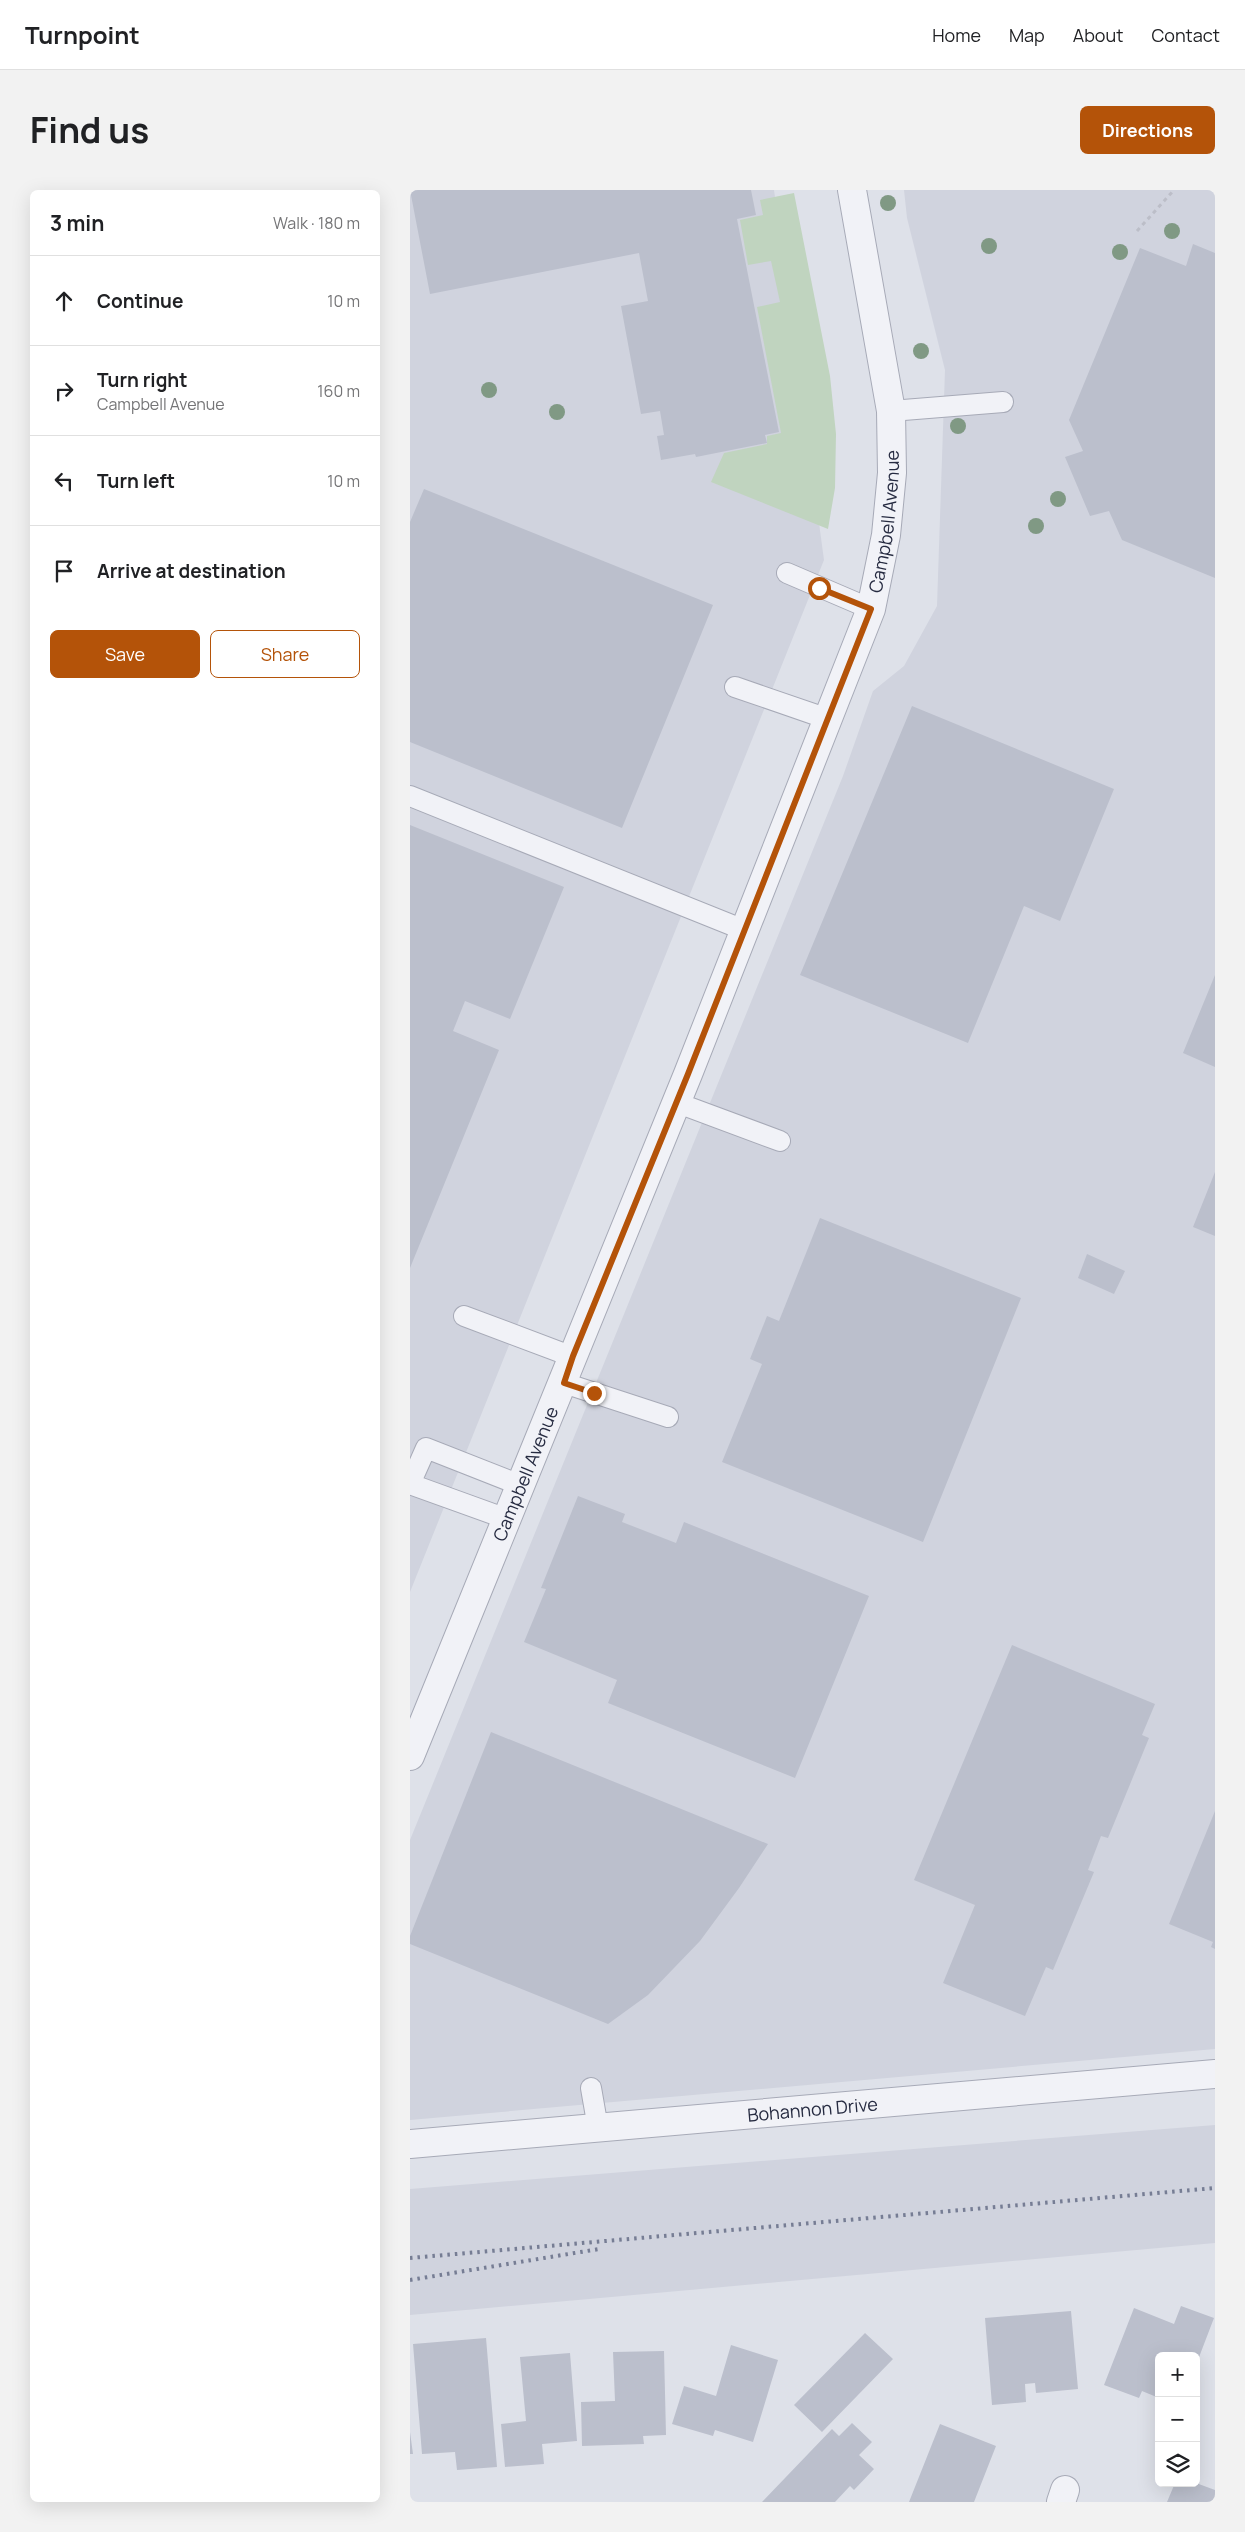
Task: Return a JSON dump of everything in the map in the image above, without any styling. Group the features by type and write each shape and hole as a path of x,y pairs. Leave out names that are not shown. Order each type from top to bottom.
{"street":[{"name":"Campbell Avenue","path":"410,1756 520,1485 564,1383 573,1356 871,609 886,535 892,473 891,411 852,190"},
{"name":"Bohannon Drive","path":"410,2144 1215,2074"}],"lane":[{"path":"891,411 1003,402"},
{"path":"787,573 871,609"},
{"path":"736,687 828,719"},
{"path":"410,796 744,930"},
{"path":"675,1102 780,1141"},
{"path":"464,1316 573,1356"},
{"path":"564,1383 668,1417"},
{"path":"507,1519 410,1484 426,1448 520,1485"},
{"path":"591,2088 598,2128"}],"path":[{"path":"1136,231 1174,190"}],"shaded area":[{"path":"410,190 774,190 824,560 410,1592"},
{"path":"904,190 1215,190 1215,2049 410,2120 410,1840 843,776 873,691 904,666 937,606 945,370 907,218"},
{"path":"1215,2125 1215,2243 410,2315 410,2189"}],"green space":[{"path":"794,193 830,376 836,434 835,488 828,529 711,482 724,453 767,444 767,436 781,433 757,307 780,302 771,261 748,265 740,220 763,215 760,200"}],"building":[{"path":"410,190 751,190 756,215 737,219 779,432 765,435 767,443 696,457 695,454 661,460 657,436 664,435 660,411 641,414 621,306 648,301 639,253 430,294"},
{"path":"1193,244 1215,253 1215,578 1122,540 1109,511 1090,516 1065,457 1083,451 1069,420 1140,248 1186,266"},
{"path":"424,489 713,605 622,828 410,742 410,522"},
{"path":"912,706 1114,789 1060,921 1024,906 968,1043 800,975"},
{"path":"410,825 564,887 510,1019 465,1001 453,1031 499,1050 410,1268"},
{"path":"1215,975 1215,1067 1183,1053"},
{"path":"1215,1172 1215,1236 1193,1227"},
{"path":"820,1218 1021,1298 923,1542 722,1462 762,1364 750,1359 767,1316 779,1321"},
{"path":"1087,1254 1125,1271 1114,1294 1078,1278"},
{"path":"578,1496 625,1514 622,1522 676,1543 684,1522 869,1596 795,1778 608,1703 617,1680 524,1642 546,1589 541,1588"},
{"path":"1012,1645 1155,1704 1142,1735 1149,1738 1108,1838 1101,1836 1088,1870 1094,1872 1053,1970 1046,1967 1025,2016 943,1983 975,1905 914,1880"},
{"path":"491,1732 768,1844 739,1888 700,1941 648,1995 608,2024 410,1944 410,1936"},
{"path":"1215,1811 1215,1949 1211,1947 1213,1942 1169,1924"},
{"path":"1181,2306 1214,2318 1200,2355 1200,2352 1155,2352 1155,2396 1142,2391 1139,2398 1104,2385 1134,2308 1174,2324"},
{"path":"1071,2311 1078,2389 1036,2393 1035,2383 1025,2384 1026,2402 992,2405 985,2318"},
{"path":"865,2333 893,2359 822,2432 794,2405"},
{"path":"486,2338 497,2467 457,2470 455,2452 422,2454 413,2344"},
{"path":"731,2345 778,2360 753,2442 715,2430 713,2436 672,2424 684,2386 716,2396"},
{"path":"664,2351 666,2435 643,2436 644,2444 582,2446 581,2402 615,2401 613,2352"},
{"path":"570,2353 577,2441 542,2444 544,2464 505,2467 501,2424 526,2421 520,2357"},
{"path":"852,2423 872,2442 859,2455 874,2469 854,2490 850,2486 835,2502 762,2502 832,2429 839,2436"},
{"path":"940,2424 996,2446 974,2502 909,2502"},
{"path":"410,2432 413,2454 410,2454"},
{"path":"1200,2484 1215,2490 1215,2502 1167,2502 1173,2487 1200,2487"}],"railway":[{"path":"410,2258 1215,2188"},
{"path":"410,2280 599,2249"}],"route":[{"path":"594,1393 564,1383 573,1356 688,1074 871,609 819,588"}]}
